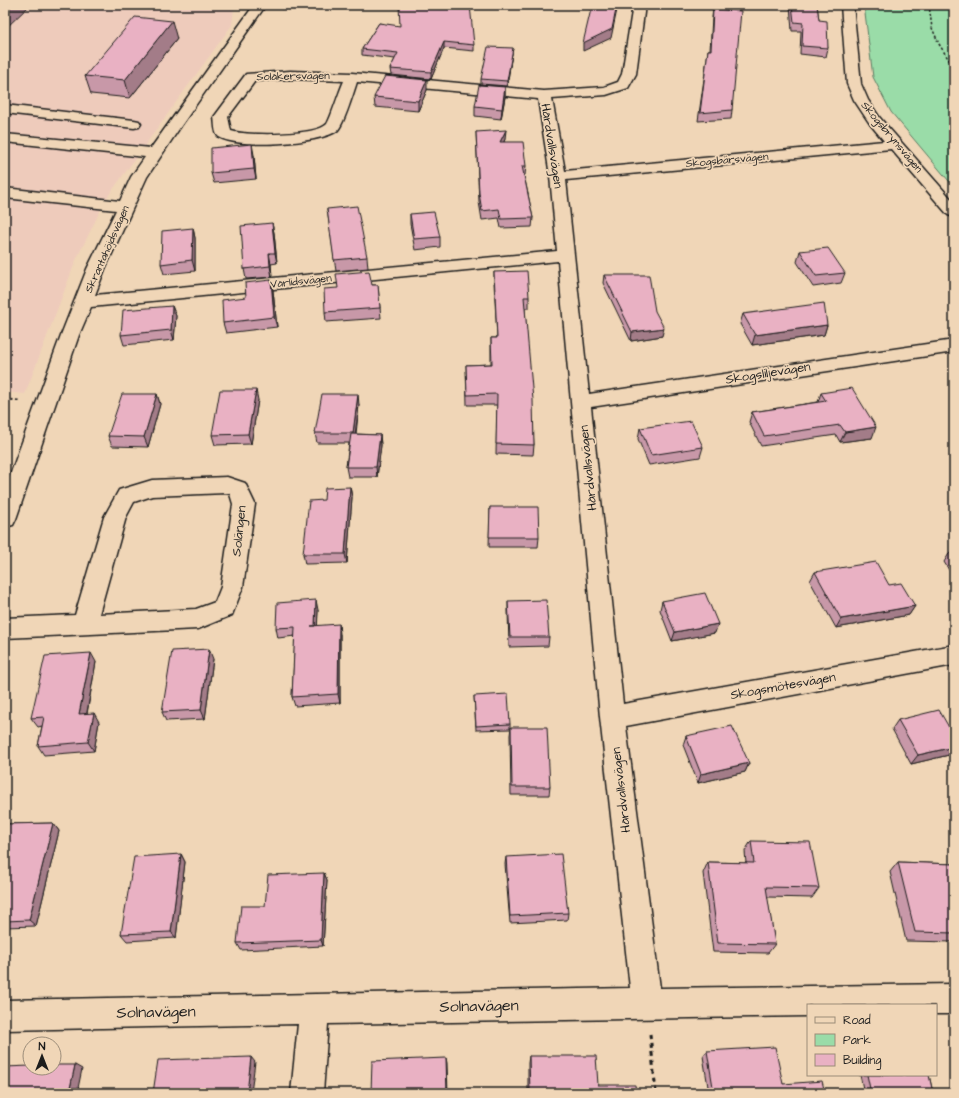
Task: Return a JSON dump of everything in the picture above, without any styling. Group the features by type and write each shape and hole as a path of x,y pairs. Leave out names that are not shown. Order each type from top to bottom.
{"street":[{"name":"Skrantahöjdsvägen","path":"5,519 70,335 96,269 139,177 260,5"},
{"name":"Hårdvallsvägen","path":"639,5 629,74 623,85 606,90 544,95 558,176 582,402 612,717 647,1003"},
{"name":"Skogsbrynsvägen","path":"847,5 854,84 861,100 895,144 954,212"},
{"name":"Solåkersvägen","path":"352,77 333,126 322,133 292,138 240,139 224,134 221,117 251,77 281,74 316,74 352,77 544,95"},
{"path":"5,109 134,124"},
{"path":"5,138 155,154"},
{"name":"Skogsbärsvägen","path":"558,176 895,144"},
{"path":"5,193 126,206"},
{"name":"Vårlidsvägen","path":"84,302 566,255"},
{"name":"Skogsliljevägen","path":"582,402 954,346"},
{"name":"Solängen","path":"5,628 84,625 198,619 224,608 232,588 244,504 238,489 227,485 152,488 126,496 115,517 84,625"},
{"name":"Skogsmötesvägen","path":"612,717 954,655"},
{"name":"Solnavägen","path":"5,1015 954,999"},
{"path":"307,1093 314,1009"}],"path":[{"path":"929,5 932,28 939,44 954,68"},
{"path":"5,400 24,401"},
{"path":"647,1003 656,1093"}],"shaded area":[{"path":"5,5 233,5 234,7 232,25 106,199 76,260 25,394 5,392"}],"green space":[{"path":"864,5 954,5 954,187 891,112 873,77"}],"building":[{"path":"399,5 470,5 474,45 444,42 431,72 390,69 398,53 362,49 379,23 400,26"},
{"path":"592,5 617,5 612,29 583,43"},
{"path":"792,5 817,5 819,20 827,21 828,48 802,46 803,23 794,22"},
{"path":"713,9 741,11 732,110 700,113 708,50 711,50"},
{"path":"135,17 172,21 125,80 85,76"},
{"path":"488,47 513,48 507,81 481,79"},
{"path":"385,76 427,80 418,101 374,97"},
{"path":"479,85 505,87 502,109 475,106"},
{"path":"506,130 500,142 523,142 526,166 522,166 533,218 501,219 499,209 482,211 479,193 476,132"},
{"path":"252,144 254,169 211,173 211,148"},
{"path":"357,206 367,257 334,260 327,209"},
{"path":"434,212 440,237 414,239 410,214"},
{"path":"272,223 275,253 269,253 270,266 244,269 241,226"},
{"path":"193,228 192,260 161,264 162,231"},
{"path":"828,248 845,273 816,276 800,251"},
{"path":"369,271 372,285 378,285 380,308 325,312 324,289 338,288 336,274"},
{"path":"527,271 529,297 524,297 533,400 534,445 496,444 497,394 467,395 466,365 492,364 491,338 497,338 494,272"},
{"path":"604,275 649,275 655,311 664,328 632,332"},
{"path":"271,280 274,317 223,323 222,300 246,297 245,283"},
{"path":"824,303 827,325 755,335 743,314"},
{"path":"172,306 171,330 121,335 123,310"},
{"path":"852,388 876,427 845,432 840,425 764,436 752,412 826,401 821,393"},
{"path":"220,390 256,390 248,434 212,435"},
{"path":"122,394 157,394 144,437 108,436"},
{"path":"322,394 358,394 353,433 315,433"},
{"path":"691,421 703,447 651,455 640,428"},
{"path":"351,434 380,435 376,467 346,467"},
{"path":"350,487 345,554 303,554 309,501 324,500 325,488"},
{"path":"490,507 538,507 539,537 489,537"},
{"path":"954,551 954,559 950,552"},
{"path":"876,562 889,585 901,583 915,606 841,619 815,572"},
{"path":"705,593 718,624 675,632 662,601"},
{"path":"316,600 315,626 339,624 338,694 292,697 295,627 276,628 277,603"},
{"path":"546,600 549,637 510,637 508,601"},
{"path":"209,649 201,710 162,712 172,651"},
{"path":"91,653 79,714 94,713 88,742 38,746 44,717 31,718 45,656"},
{"path":"508,694 510,724 476,726 474,696"},
{"path":"939,710 954,736 954,747 918,755 898,720"},
{"path":"732,726 749,763 701,774 686,736"},
{"path":"511,727 547,727 550,787 512,787"},
{"path":"53,823 29,920 5,921 5,824"},
{"path":"751,841 810,842 819,888 766,887 775,944 718,943 708,862 754,863"},
{"path":"181,854 171,932 121,934 134,857"},
{"path":"561,854 568,913 510,916 506,857"},
{"path":"898,862 954,864 954,933 915,932"},
{"path":"324,873 321,940 237,943 241,906 265,906 268,875"},
{"path":"775,1047 783,1084 822,1081 825,1093 714,1093 707,1051"},
{"path":"529,1056 596,1056 598,1085 635,1085 636,1093 530,1093"},
{"path":"251,1057 247,1093 153,1093 158,1060"},
{"path":"446,1058 447,1093 371,1093 372,1061"},
{"path":"62,1065 75,1065 69,1093 5,1093 5,1067 22,1066 22,1076 62,1076"},
{"path":"867,1076 929,1076 933,1093 871,1093"}]}
